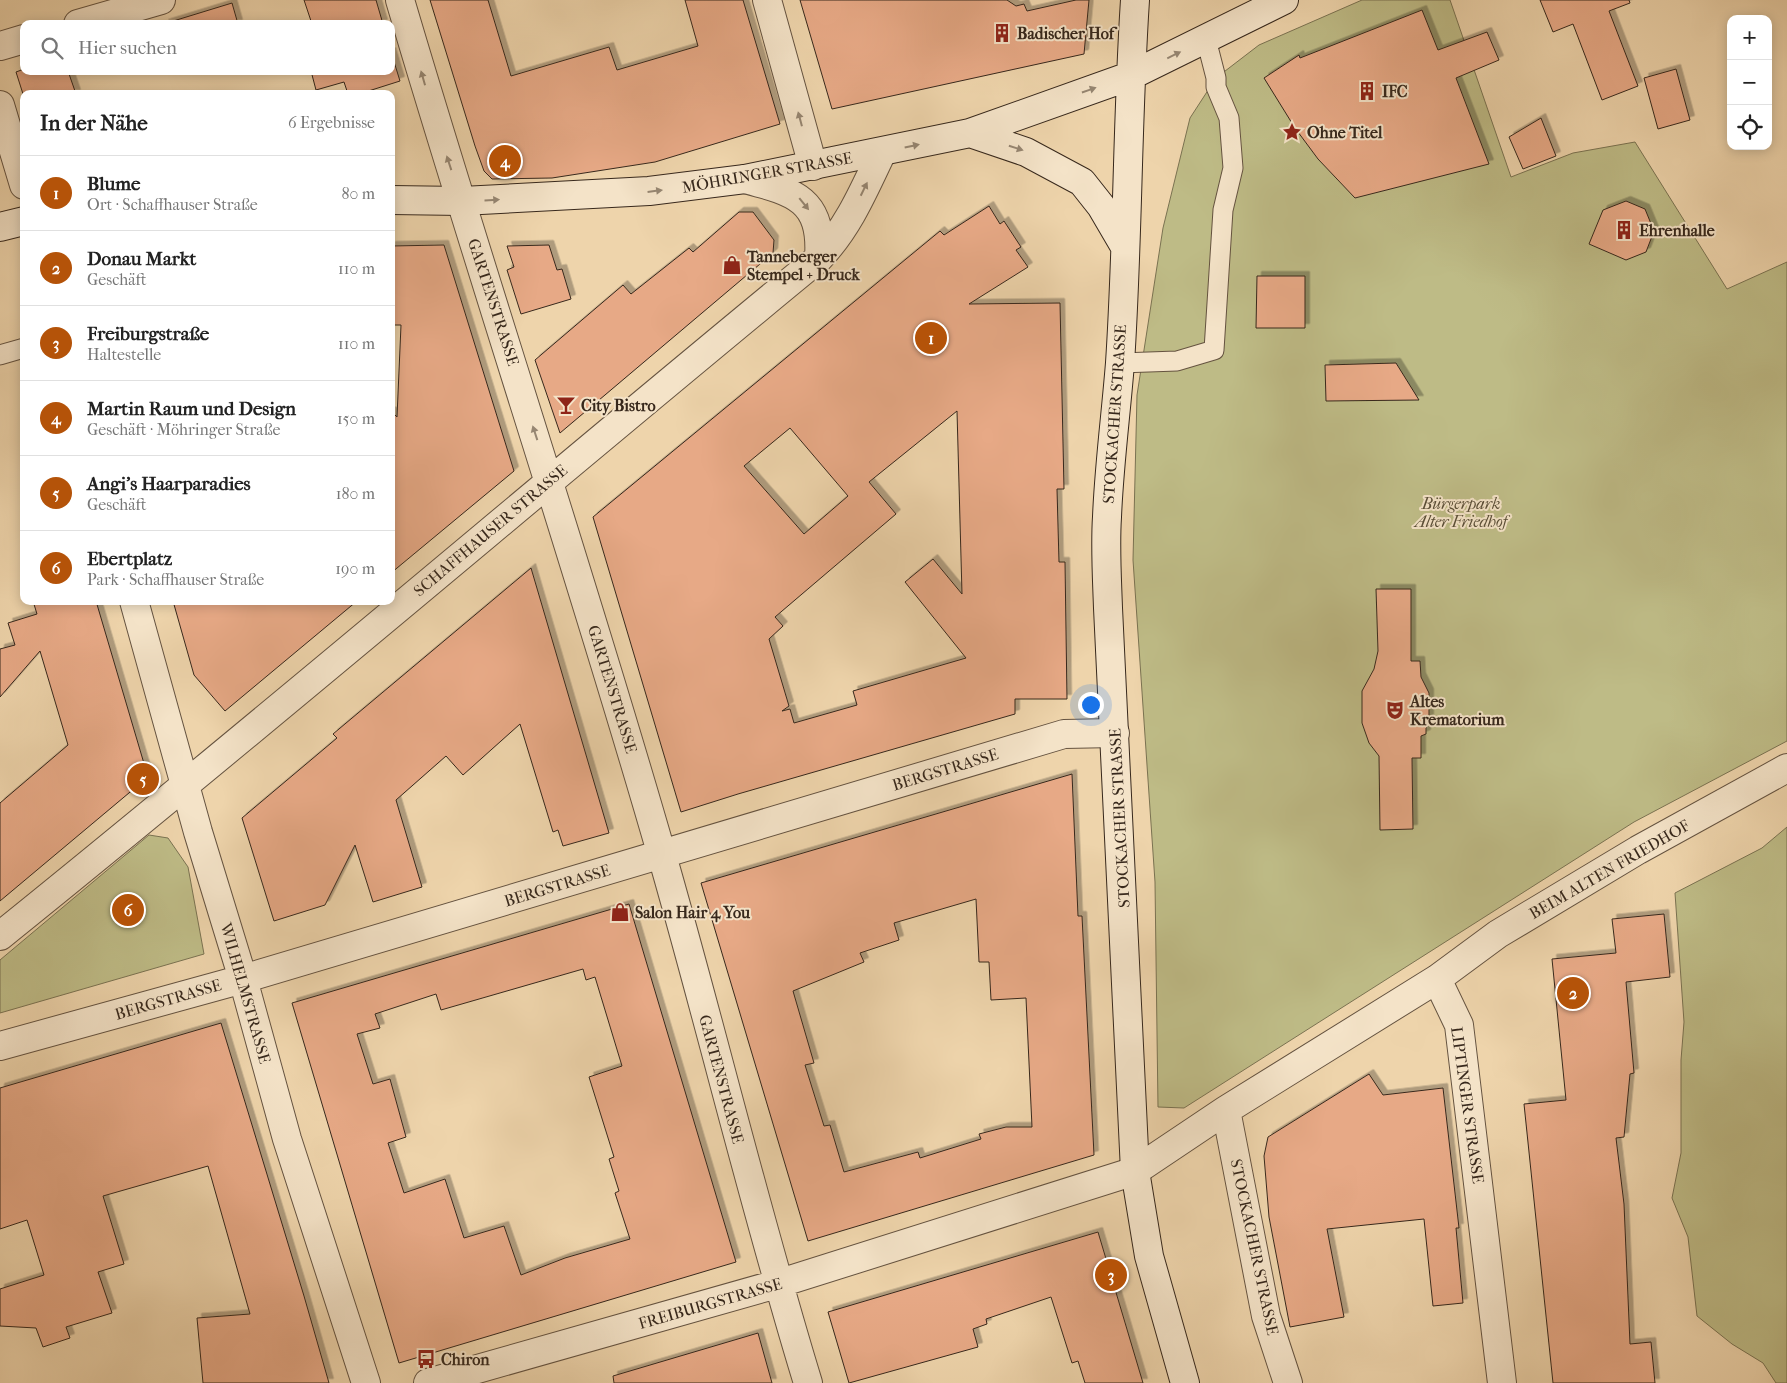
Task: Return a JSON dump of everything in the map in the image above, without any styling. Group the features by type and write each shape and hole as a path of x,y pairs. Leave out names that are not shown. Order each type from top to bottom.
{"street":[{"path":"92,20 161,0"},
{"name":"GARTENSTRASSE","path":"400,0 550,479 662,854 777,1284 808,1383"},
{"path":"767,0 813,166"},
{"name":"STOCKACHER STRASSE","path":"1135,0 1130,76 1120,363 1111,439 1106,520 1108,608 1135,1171 1149,1256 1185,1383"},
{"name":"MÖHRINGER STRASSE","path":"395,200 462,201 649,191 744,179 970,133 1130,76 1284,0"},
{"path":"0,46 20,40"},
{"path":"0,105 20,172"},
{"path":"970,133 1026,152 1082,182 1101,206 1125,247"},
{"name":"SCHAFFHAUSER STRASSE","path":"0,936 187,786 550,479 819,258 835,241 848,221 882,152"},
{"path":"744,179 787,190 799,197 811,212 818,227 819,258"},
{"path":"0,228 20,222"},
{"name":"WILHELMSTRASSE","path":"135,605 187,786 198,832 243,978 286,1139 366,1383"},
{"name":"BERGSTRASSE","path":"0,1046 243,978 1064,734 1115,733"},
{"name":"BEIM ALTEN FRIEDHOF","path":"1437,979 1514,924 1638,850 1787,768"},
{"path":"1135,1171 1226,1110 1437,979"},
{"name":"LIPTINGER STRASSE","path":"1437,979 1459,1025 1502,1383"},
{"name":"STOCKACHER STRASSE","path":"1226,1110 1266,1316 1288,1383"},
{"name":"FREIBURGSTRASSE","path":"428,1383 777,1284 1135,1171"}],"lane":[{"path":"1120,363 1176,361 1214,350 1223,210 1233,168 1229,118 1216,87 1216,78 1206,39"},
{"path":"0,355 20,349"}],"green space":[{"name":"Bürgerpark Alter Friedhof","path":"1362,0 1450,0 1511,177 1573,153 1635,142 1727,289 1787,262 1787,741 1634,822 1184,1108 1158,1107 1155,882 1133,560 1137,395 1163,228 1190,118 1216,78 1259,45"},
{"path":"1787,827 1787,1383 1776,1383 1763,1363 1732,1344 1697,1316 1688,1237 1672,1198 1681,1153 1681,1060 1684,1022 1675,893 1762,848"},
{"path":"149,835 168,838 188,867 204,954 0,1013 0,960"}],"building":[{"path":"304,0 376,0 382,20 311,20"},
{"path":"430,0 488,0 511,76 609,47 617,70 698,46 685,0 743,0 780,124 655,162 552,178 492,179 484,171 475,146"},
{"path":"800,0 1007,0 1016,6 1024,4 1027,11 1076,0 1089,0 1084,54 832,109"},
{"path":"1540,0 1629,0 1630,3 1609,11 1638,86 1602,100 1573,24 1553,32"},
{"path":"232,3 237,20 177,20"},
{"name":"IFC","path":"1422,10 1438,50 1487,32 1499,60 1456,78 1489,164 1355,198 1318,159 1295,128 1264,78 1299,55 1300,58"},
{"path":"395,65 400,81 372,90 347,90 344,82 316,90 312,75 395,75"},
{"path":"1676,69 1690,120 1658,129 1644,78"},
{"path":"20,70 20,75 69,75 75,90 22,90 16,72"},
{"path":"1541,118 1556,156 1523,169 1509,137"},
{"name":"Ehrenhalle","path":"1626,201 1645,209 1654,231 1646,252 1626,260 1589,244 1603,210"},
{"path":"989,206 1000,224 1004,221 1021,247 1016,250 1028,267 969,304 1060,303 1064,489 1057,489 1059,562 1065,562 1067,699 1015,699 1015,714 681,812 593,517 940,231 944,235","holes":["957,411 962,594 933,559 905,582 966,658 853,691 857,705 794,723 790,709 782,711 789,706 769,639 783,626 775,617 896,514 869,482","790,428 848,496 804,534 744,466"]},
{"path":"739,212 753,212 774,240 773,253 560,433 535,360 623,285 631,294 689,248 693,252"},
{"path":"444,245 514,471 395,570 395,415 397,417 401,325 395,325 395,246"},
{"path":"549,245 557,270 562,269 571,299 521,314 507,270 514,267 507,246"},
{"path":"1257,276 1305,276 1305,328 1256,328"},
{"path":"1396,363 1419,400 1326,401 1325,365"},
{"path":"531,568 609,833 563,846 558,830 553,832 520,724 463,775 446,756 396,800 422,887 373,902 355,845 325,905 274,921 242,818 337,738 333,734"},
{"name":"Altes Krematorium","path":"1376,589 1411,589 1411,661 1420,661 1421,677 1429,693 1429,725 1426,728 1426,734 1421,736 1421,758 1412,758 1413,829 1380,830 1379,756 1369,743 1362,723 1362,691 1374,669 1378,651"},
{"path":"34,605 97,605 148,777 0,901 0,803 68,745 40,651 0,697 0,649 15,645 8,623 37,614"},
{"path":"174,605 352,605 225,711 194,675"},
{"path":"1072,774 1078,916 1082,916 1094,1155 808,1241 701,883","holes":["976,899 979,962 989,962 991,1000 1026,998 1032,1127 1006,1127 979,1134 981,1139 920,1158 918,1152 844,1172 830,1125 824,1126 805,1065 814,1063 793,991 864,962 860,953 899,940 894,923"]},
{"path":"629,904 736,1262 399,1363 292,1003","holes":["583,969 586,980 595,977 622,1066 589,1077 614,1157 609,1159 619,1191 615,1193 630,1239 565,1258 521,1275 504,1226 464,1238 445,1179 404,1193 388,1143 406,1137 390,1079 373,1084 357,1034 380,1028 375,1014 436,994 441,1010"]},
{"path":"1664,914 1670,977 1626,982 1634,1073 1630,1074 1624,1137 1616,1138 1624,1204 1630,1344 1651,1342 1655,1383 1553,1383 1524,1104 1566,1100 1552,959 1616,953 1612,919"},
{"path":"221,1023 329,1383 203,1383 197,1318 250,1314 208,1166 103,1196 124,1264 98,1272 112,1313 66,1327 70,1338 43,1347 36,1328 0,1326 0,1289 44,1275 27,1220 0,1229 0,1088"},
{"path":"1369,1074 1383,1095 1443,1088 1459,1228 1456,1228 1463,1303 1433,1306 1424,1219 1327,1229 1344,1317 1290,1327 1269,1217 1264,1156 1268,1137"},
{"path":"1098,1232 1143,1383 1085,1383 1078,1361 1072,1363 1051,1297 986,1319 987,1324 973,1329 978,1347 849,1383 828,1312"},
{"path":"758,1333 772,1383 614,1383 613,1376"}],"place":[{"name":"Badischer Hof","path":"1002,33"},
{"name":"IFC","path":"1367,91"},
{"name":"Ohne Titel","path":"1292,132"},
{"name":"Martin Raum und Design","path":"505,161"},
{"name":"Ehrenhalle","path":"1624,230"},
{"name":"Tanneberger Stempel + Druck","path":"732,265"},
{"name":"Blume","path":"931,338"},
{"name":"City Bistro","path":"566,405"},
{"name":"Altes Krematorium","path":"1395,710"},
{"name":"Angi's Haarparadies","path":"143,779"},
{"name":"Ebertplatz","path":"128,910"},
{"name":"Salon Hair 4 You","path":"620,912"},
{"name":"Donau Markt","path":"1573,993"},
{"name":"Freiburgstraße","path":"1111,1275"},
{"name":"Chiron","path":"426,1359"}]}
